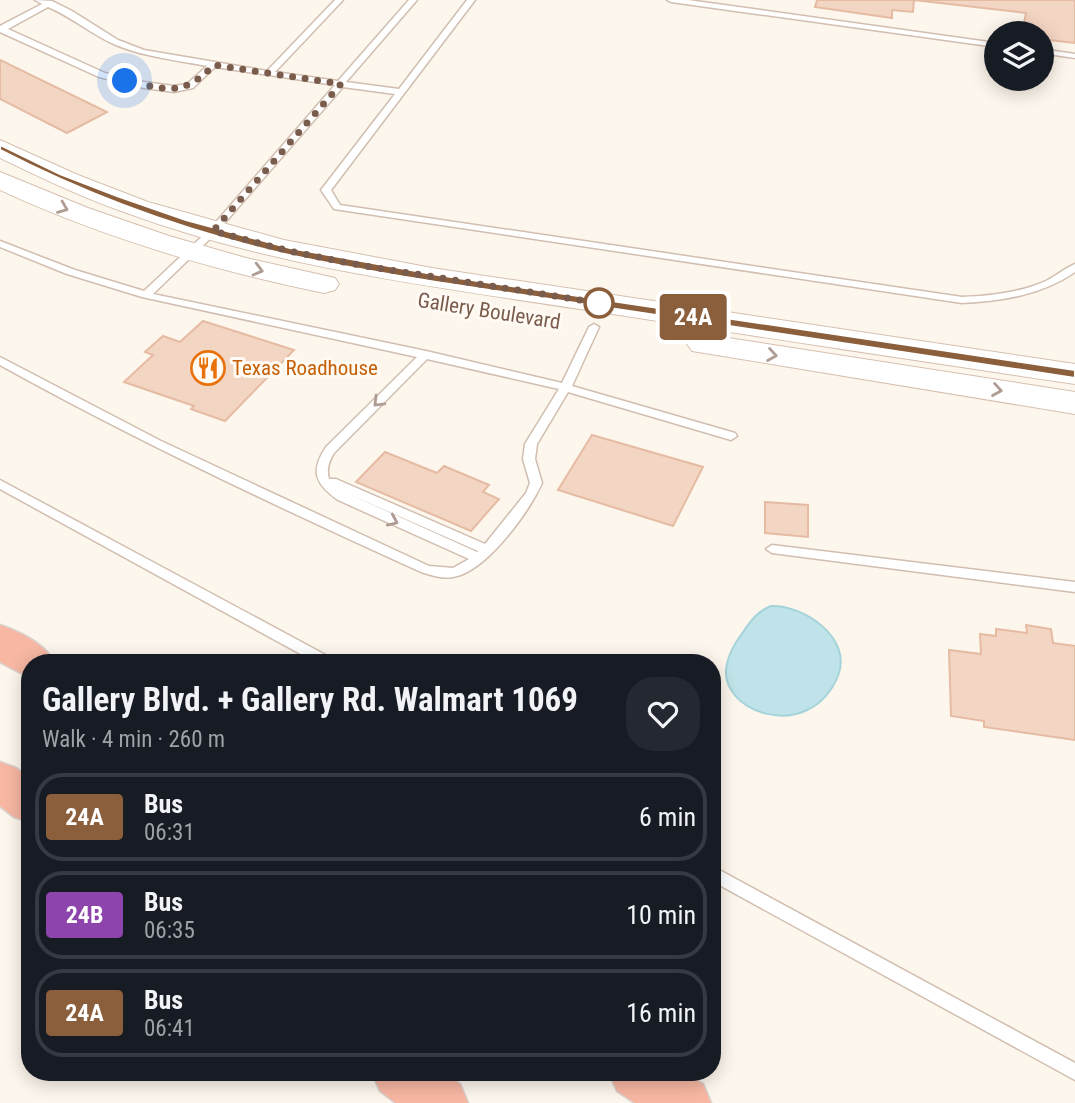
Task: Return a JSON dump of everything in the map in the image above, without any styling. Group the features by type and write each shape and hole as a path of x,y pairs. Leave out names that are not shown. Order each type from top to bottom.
{"highway":[{"path":"0,641 21,655"},
{"path":"0,781 21,796"},
{"path":"409,1081 440,1103"},
{"path":"648,1081 684,1103"}],"street":[{"name":"Gallery Boulevard","path":"0,148 83,187 213,231 289,251 400,272 1075,374"},
{"name":"Gallery Boulevard","path":"0,180 87,217 191,253 344,289 1075,403"}],"lane":[{"path":"39,0 130,49 269,74 401,92"},
{"path":"269,74 339,0"},
{"path":"146,295 213,231 413,0"},
{"path":"471,0 326,190 337,207 962,300 1012,296 1035,289 1075,267"},
{"path":"671,0 984,43"},
{"path":"1,29 49,3"},
{"path":"1,29 102,75 144,85 174,89 190,86 214,65"},
{"path":"1054,53 1075,56"},
{"path":"0,244 93,279 146,295 426,354 566,387 731,436"},
{"path":"0,360 77,403 221,476 425,569 454,573 482,553 531,494 536,483 529,459 531,444 566,387 594,327"},
{"path":"426,354 330,450 320,470 325,484 342,497 482,553"},
{"path":"0,484 312,654"},
{"path":"772,549 1075,587"},
{"path":"721,878 1075,1072"}],"water":[{"path":"771,606 798,611 822,626 832,637 841,662 838,676 824,698 807,710 787,715 767,714 749,707 735,696 727,681 727,664 734,645 754,618"}],"building":[{"path":"817,0 914,0 913,12 892,10 892,18 815,7"},
{"path":"914,0 1075,0 1075,43 1054,41 1054,21 1024,21 1026,13"},
{"path":"0,60 107,112 67,133 0,99"},
{"name":"Texas Roadhouse","path":"203,321 294,350 225,421 191,409 194,406 124,382 153,355 145,352 163,336 180,342"},
{"path":"592,435 703,467 673,526 558,490"},
{"path":"385,452 437,473 444,466 489,485 483,492 499,499 471,531 356,482"},
{"path":"765,502 808,505 808,537 765,533"},
{"path":"1026,625 1051,629 1053,643 1075,646 1075,740 984,727 984,721 951,716 949,650 981,654 980,634 996,636 996,629 1027,633"}],"bus line":[{"name":"24A","path":"0,148 56,176 113,198 183,222 289,251 438,278 1075,374"}],"place":[{"name":"Texas Roadhouse","path":"208,368"}],"route":[{"path":"125,81 167,89 183,88 195,83 214,65 341,84 213,231 289,251 359,265 599,303"}]}
